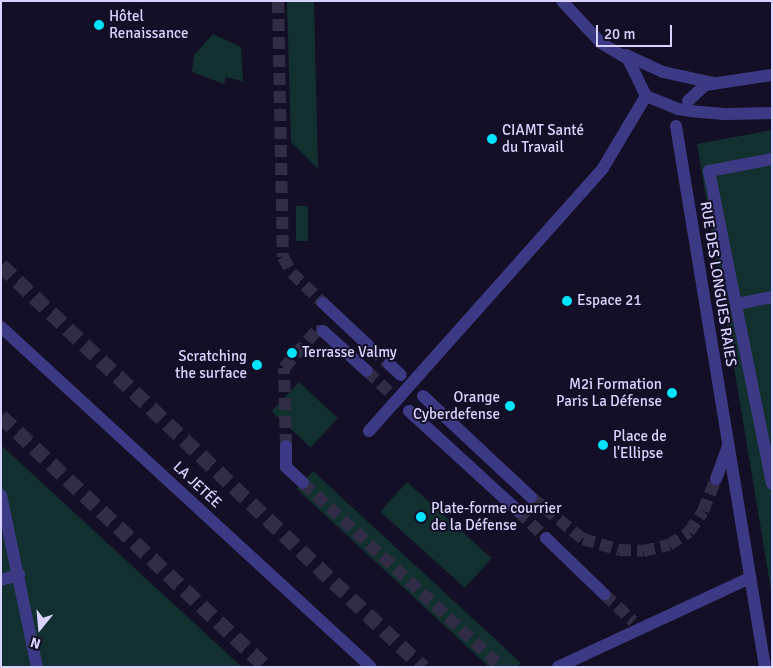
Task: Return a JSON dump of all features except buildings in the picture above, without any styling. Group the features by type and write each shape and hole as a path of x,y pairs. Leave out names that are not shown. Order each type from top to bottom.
{"street":[{"path":"562,1 602,44 628,59 646,96 685,107 727,114 772,113"},
{"path":"626,55 663,72 713,83"},
{"path":"685,107 700,88 713,83 772,75"},
{"path":"368,431 603,168 646,96"},
{"name":"RUE DES LONGUES RAIES","path":"676,126 765,667"},
{"path":"772,159 709,171 772,484"},
{"path":"736,304 772,297"},
{"path":"323,303 371,348"},
{"name":"LA JETÉE","path":"1,327 371,667"},
{"path":"323,331 367,372"},
{"path":"389,364 401,375"},
{"path":"423,396 531,496"},
{"path":"409,411 518,512"},
{"path":"759,418 772,416"},
{"path":"286,446 286,468 303,483"},
{"name":"RUE DES LONGUES RAIES","path":"716,479 728,446"},
{"path":"1,495 37,667"},
{"path":"546,538 604,594"},
{"path":"1,580 19,575"},
{"path":"558,667 637,625 750,578"}],"green space":[{"path":"287,1 314,1 318,169 291,142"},
{"path":"213,34 241,47 243,81 249,83 226,77 224,84 192,72 194,55"},
{"path":"772,130 772,596 697,144"},
{"path":"296,206 308,206 308,241 296,241"},
{"path":"299,382 338,418 310,447 272,411"},
{"path":"1,445 242,667 1,667"},
{"path":"313,471 521,663 517,667 489,667 297,489"},
{"path":"407,482 492,558 465,588 380,512"}],"tunnel":[{"path":"278,1 283,257 292,273 323,303"},
{"path":"1,265 423,667"},
{"path":"286,446 284,368 316,331 323,331"},
{"path":"371,348 389,364"},
{"path":"367,371 409,411"},
{"path":"1,416 266,667"},
{"path":"531,497 583,539 619,550 643,551 669,545 689,532 703,511 716,479"},
{"path":"303,483 502,667"},
{"path":"518,511 546,538"},
{"path":"604,594 633,621"}],"place":[{"name":"Hôtel Renaissance","path":"99,25"},
{"name":"CIAMT Santé du Travail","path":"492,139"},
{"name":"Espace 21","path":"567,301"},
{"name":"Terrasse Valmy","path":"292,353"},
{"name":"Scratching the surface","path":"257,365"},
{"name":"M2i Formation Paris La Défense","path":"672,393"},
{"name":"Orange Cyberdefense","path":"510,406"},
{"name":"Place de l'Ellipse","path":"603,445"},
{"name":"Plate-forme courrier de la Défense","path":"421,517"}]}
